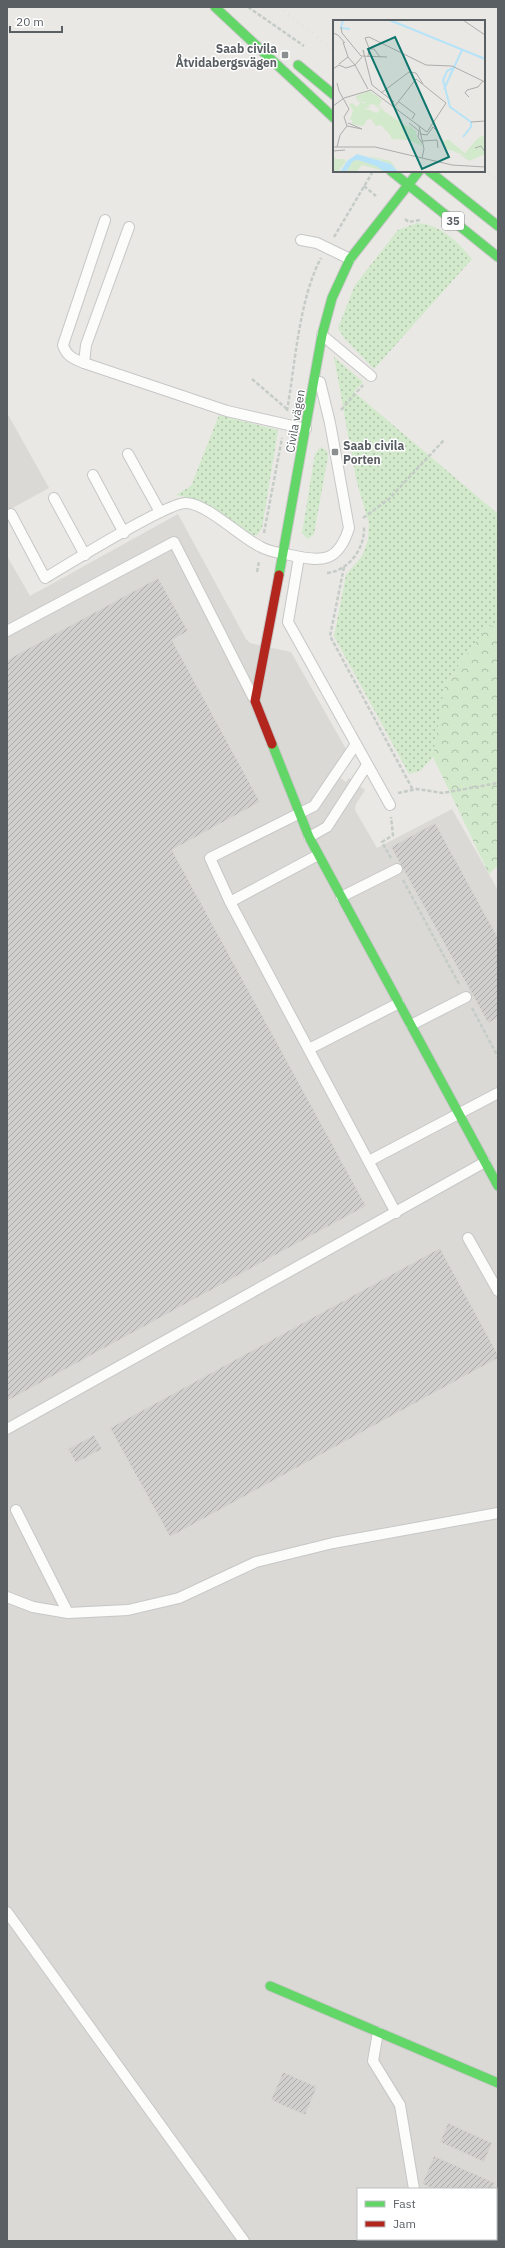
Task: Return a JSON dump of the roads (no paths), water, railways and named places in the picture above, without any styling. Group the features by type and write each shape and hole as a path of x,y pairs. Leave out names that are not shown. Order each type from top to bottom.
{"street":[{"path":"215,7 333,117"},
{"path":"219,7 267,42"},
{"path":"291,60 333,94"},
{"name":"35","path":"392,172 498,257"},
{"name":"Civila vägen","path":"254,701 306,429 322,335 332,298 350,258 418,172"},
{"name":"35","path":"430,172 498,226"},
{"path":"254,701 309,837 318,855 498,1186"},
{"path":"270,1986 498,2083"}],"lane":[{"path":"105,220 63,346 65,352 74,359 84,363 227,411 306,429"},
{"path":"84,363 86,345 129,227"},
{"path":"301,240 317,244 350,258"},
{"path":"322,335 372,376"},
{"path":"11,514 45,578 160,512 185,503 198,505 262,548 282,554 317,560 335,553 345,541 349,528 330,423 317,368"},
{"path":"128,454 160,512"},
{"path":"93,475 124,533"},
{"path":"54,498 84,555"},
{"path":"7,631 174,542 254,701"},
{"path":"299,557 288,622 390,805"},
{"path":"356,744 314,806 210,858 230,902 396,1213"},
{"path":"309,837 327,827 367,764"},
{"path":"230,902 318,855"},
{"path":"341,897 397,869"},
{"path":"411,1025 466,997"},
{"path":"309,1049 399,1003"},
{"path":"369,1161 498,1093"},
{"path":"7,1429 485,1162"},
{"path":"468,1238 498,1291"},
{"path":"16,1510 68,1613"},
{"path":"7,1597 34,1607 68,1613 128,1610 172,1600 256,1562 333,1543 498,1513"},
{"path":"7,1912 244,2241"},
{"path":"378,2032 373,2061 400,2105 414,2188"}],"railway":[{"path":"279,7 333,50"},
{"path":"485,171 498,181"}],"place":[{"name":"Saab civila Åtvidabergsvägen","path":"285,55"},
{"name":"Saab civila Porten","path":"335,452"}]}
